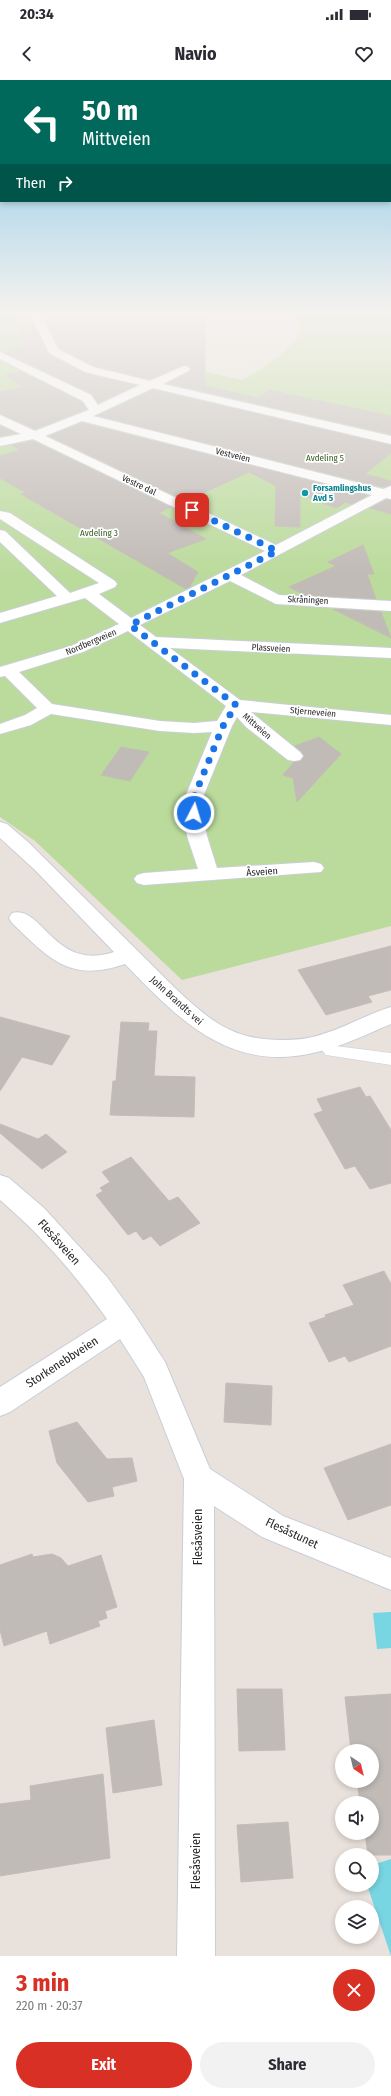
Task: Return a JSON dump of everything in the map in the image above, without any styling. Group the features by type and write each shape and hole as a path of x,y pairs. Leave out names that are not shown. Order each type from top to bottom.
{"street":[{"path":"89,401 96,411"},
{"path":"0,442 35,436 118,401"},
{"path":"223,401 391,440"},
{"name":"Vestveien","path":"82,417 389,493"},
{"name":"Vestre dal","path":"0,419 277,551"},
{"name":"Nordbergveien","path":"4,671 77,649 130,625 230,576 389,493"},
{"path":"0,515 5,516 110,584 88,593 0,618"},
{"path":"0,534 67,598"},
{"name":"Skråningen","path":"230,576 276,599 391,606"},
{"name":"Mittveien","path":"88,593 236,705 252,723 294,756"},
{"name":"Plassveien","path":"151,642 391,653"},
{"path":"4,671 47,708 160,726 194,728 223,726"},
{"path":"210,875 197,836 192,802 223,726 236,705"},
{"name":"Stjerneveien","path":"236,705 391,720"},
{"path":"0,729 29,721 40,715 47,708"},
{"name":"John Brandts vei","path":"0,828 22,846 128,955 198,1022 226,1038 257,1047 292,1048 324,1043 391,1015"},
{"name":"Åsveien","path":"144,879 314,868"},
{"path":"19,918 61,957 88,966 107,964 128,955"},
{"name":"Flesåsveien","path":"0,1185 41,1221 98,1285 124,1322 155,1371 199,1479 196,1956"},
{"name":"Storkenebbveien","path":"0,1403 124,1322"},
{"name":"Flesåstunet","path":"199,1479 273,1527 391,1574"}],"lane":[{"path":"324,1043 331,1051 391,1059"}],"green space":[{"path":"0,401 391,401 391,926 182,980 35,841 0,817"}],"water":[{"path":"391,1612 391,1648 377,1649 373,1613"},
{"path":"391,1859 391,1956 379,1920 379,1900 372,1900 369,1892 379,1892 379,1863"}],"building":[{"path":"0,401 79,401 87,409 35,429 0,414"},
{"path":"130,401 199,401 391,445 391,453 365,474 391,481 391,485 383,487 97,416"},
{"path":"244,401 318,401 391,416 391,434"},
{"path":"82,423 368,495 352,504 346,502 336,508 300,494 300,527 275,526 276,486 249,472 186,501 49,436"},
{"path":"0,426 16,433 0,436"},
{"path":"33,441 171,507 159,513 206,539 167,553 198,572 189,588 186,589 21,494 26,493 0,478 0,456 20,450 12,445"},
{"path":"386,500 391,500 391,514 370,508"},
{"path":"363,545 374,574 367,574 376,599 305,595 289,587 336,566 328,562"},
{"path":"333,609 381,612 391,638"},
{"path":"319,737 341,754 297,802 293,778 283,775 294,762 300,761 304,757 301,751 295,746"},
{"path":"121,747 149,752 130,781 101,775"},
{"path":"391,946 391,990 368,996 372,1002 326,1015 298,970"},
{"path":"0,1017 70,1036 52,1065 22,1057 0,1091"},
{"path":"121,1022 149,1023 148,1031 157,1031 154,1076 195,1077 194,1117 110,1115 113,1081 116,1081"},
{"path":"360,1087 366,1097 370,1096 391,1130 391,1183 370,1189 355,1166 345,1169 314,1114 323,1111 317,1099"},
{"path":"0,1124 38,1139 46,1134 67,1152 42,1169 0,1133"},
{"path":"131,1157 169,1201 178,1197 200,1223 160,1246 151,1236 143,1240 136,1231 128,1235 96,1195 103,1191 100,1188 110,1182 102,1172"},
{"path":"384,1271 391,1284 391,1346 349,1362 345,1356 329,1362 309,1323 326,1317 325,1315 354,1305 343,1285"},
{"path":"226,1383 272,1386 271,1425 224,1422"},
{"path":"77,1422 107,1459 132,1458 137,1481 112,1487 114,1496 88,1502 57,1463 49,1431"},
{"path":"391,1444 391,1505 348,1520 324,1468"},
{"path":"32,1554 33,1557 52,1554 61,1558 68,1566 101,1555 117,1607 105,1611 107,1618 98,1621 100,1626 50,1644 47,1631 4,1646 0,1630 0,1565"},
{"path":"237,1689 282,1689 285,1750 239,1751"},
{"path":"391,1694 391,1855 379,1855 379,1848 367,1848 366,1840 379,1840 379,1796 359,1796 358,1788 379,1788 379,1744 350,1744 345,1697"},
{"path":"154,1720 162,1785 113,1793 106,1728"},
{"path":"103,1774 110,1858 0,1876 0,1804 31,1800 30,1786"},
{"path":"288,1822 293,1878 241,1882 237,1825"}],"place":[{"name":"Forsamlingshus Avd 5","path":"305,493"}],"route":[{"path":"192,510 277,551 130,625 236,705 223,726 192,802 194,813"}],"park label":[{"name":"Avdeling 5","path":"325,458"},
{"name":"Avdeling 3","path":"99,533"}]}
